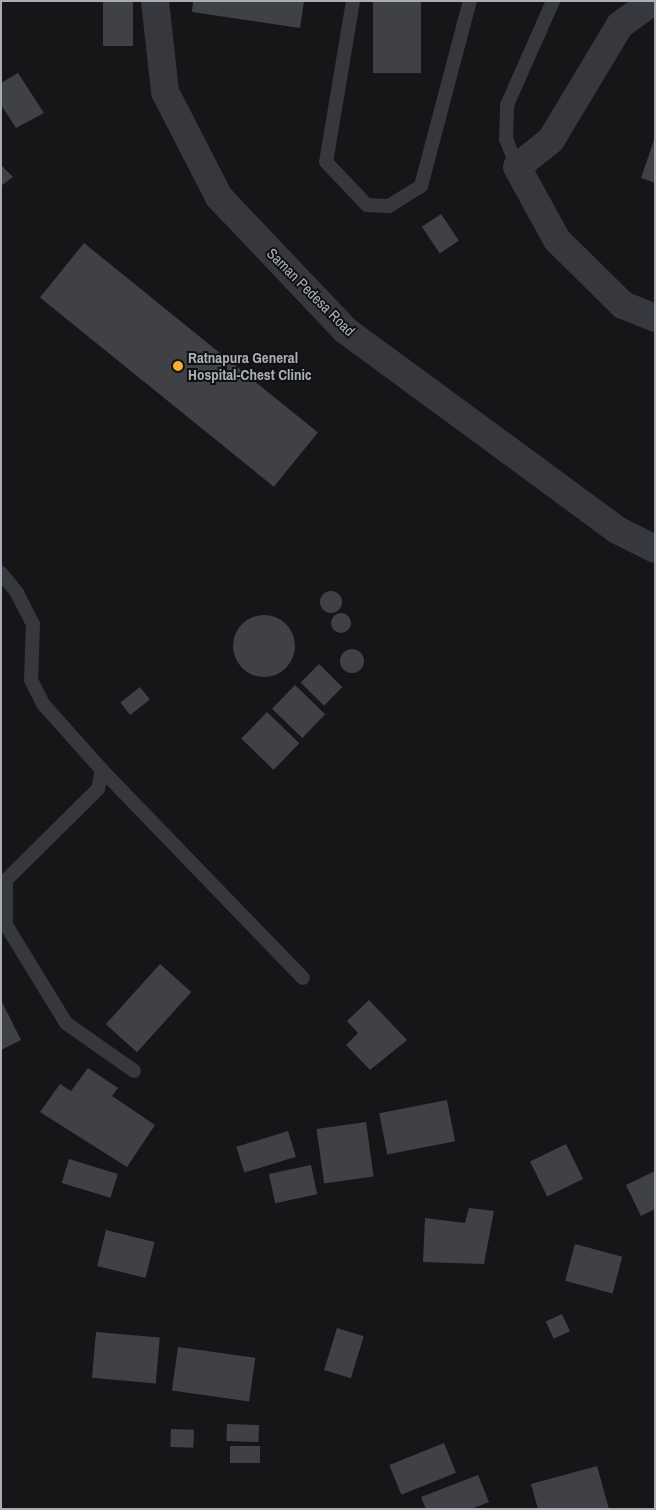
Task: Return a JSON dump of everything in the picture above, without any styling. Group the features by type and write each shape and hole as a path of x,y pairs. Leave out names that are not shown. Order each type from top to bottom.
{"street":[{"name":"Saman Pedesa Road","path":"155,1 166,92 219,197 345,330 617,530 655,550"},
{"path":"653,1 620,25 550,140 517,166 557,240 623,305 655,318"}],"lane":[{"path":"353,1 326,162 367,205 389,206 421,186 470,1"},
{"path":"517,166 506,140 507,105 552,1"},
{"path":"1,573 17,593 33,624 31,680 42,704 102,770 303,978"},
{"path":"102,770 98,789 6,880 6,925 66,1023 134,1071"}],"building":[{"path":"103,1 133,1 133,46 103,46"},
{"path":"193,1 304,1 300,28 192,12"},
{"path":"373,1 421,1 421,73 373,73"},
{"path":"18,73 44,113 16,128 1,105 1,83"},
{"path":"655,140 655,183 641,178"},
{"path":"1,165 13,177 1,186"},
{"path":"441,214 459,241 440,253 422,227"},
{"name":"Ratnapura General Hospital-Chest Clinic","path":"84,243 318,432 274,487 40,297"},
{"path":"331,591 339,594 342,602 339,610 331,613 323,610 320,602 323,594"},
{"path":"341,613 348,616 351,623 348,630 341,633 334,630 331,623 334,616"},
{"path":"264,615 276,618 286,624 292,634 295,646 292,658 286,668 276,674 264,677 252,674 242,668 236,658 233,646 236,634 242,624 252,618"},
{"path":"347,649 357,649 364,656 364,666 357,673 347,673 340,666 340,656"},
{"path":"319,664 342,687 324,706 301,682"},
{"path":"295,685 325,714 302,738 272,709"},
{"path":"140,687 150,700 130,715 120,702"},
{"path":"267,712 299,743 274,770 241,739"},
{"path":"160,964 191,992 137,1052 106,1024"},
{"path":"1,1000 21,1040 1,1050"},
{"path":"369,1000 407,1040 370,1070 346,1045 358,1033 347,1021"},
{"path":"88,1068 118,1088 112,1096 155,1125 127,1167 40,1112 60,1084 71,1091"},
{"path":"447,1100 455,1141 387,1154 379,1113"},
{"path":"366,1122 374,1176 324,1183 316,1129"},
{"path":"288,1131 296,1157 244,1173 236,1147"},
{"path":"566,1144 583,1179 547,1197 530,1162"},
{"path":"69,1159 118,1174 110,1198 62,1183"},
{"path":"311,1165 317,1194 275,1203 269,1174"},
{"path":"655,1171 655,1209 641,1216 626,1185"},
{"path":"469,1208 494,1211 484,1264 423,1262 425,1218 465,1223"},
{"path":"106,1230 155,1242 146,1278 97,1266"},
{"path":"575,1244 622,1257 612,1293 565,1281"},
{"path":"562,1314 570,1331 554,1339 546,1322"},
{"path":"337,1328 364,1336 351,1378 324,1370"},
{"path":"96,1332 160,1338 156,1383 92,1378"},
{"path":"178,1347 255,1358 249,1401 172,1391"},
{"path":"227,1424 259,1425 258,1442 226,1441"},
{"path":"171,1429 194,1430 193,1448 170,1447"},
{"path":"444,1443 456,1473 401,1495 389,1465"},
{"path":"230,1446 260,1446 260,1463 230,1463"},
{"path":"597,1466 609,1509 538,1509 531,1484"},
{"path":"478,1475 489,1502 471,1509 426,1509 421,1497"}],"place":[{"name":"Ratnapura General Hospital-Chest Clinic","path":"178,366"}]}
